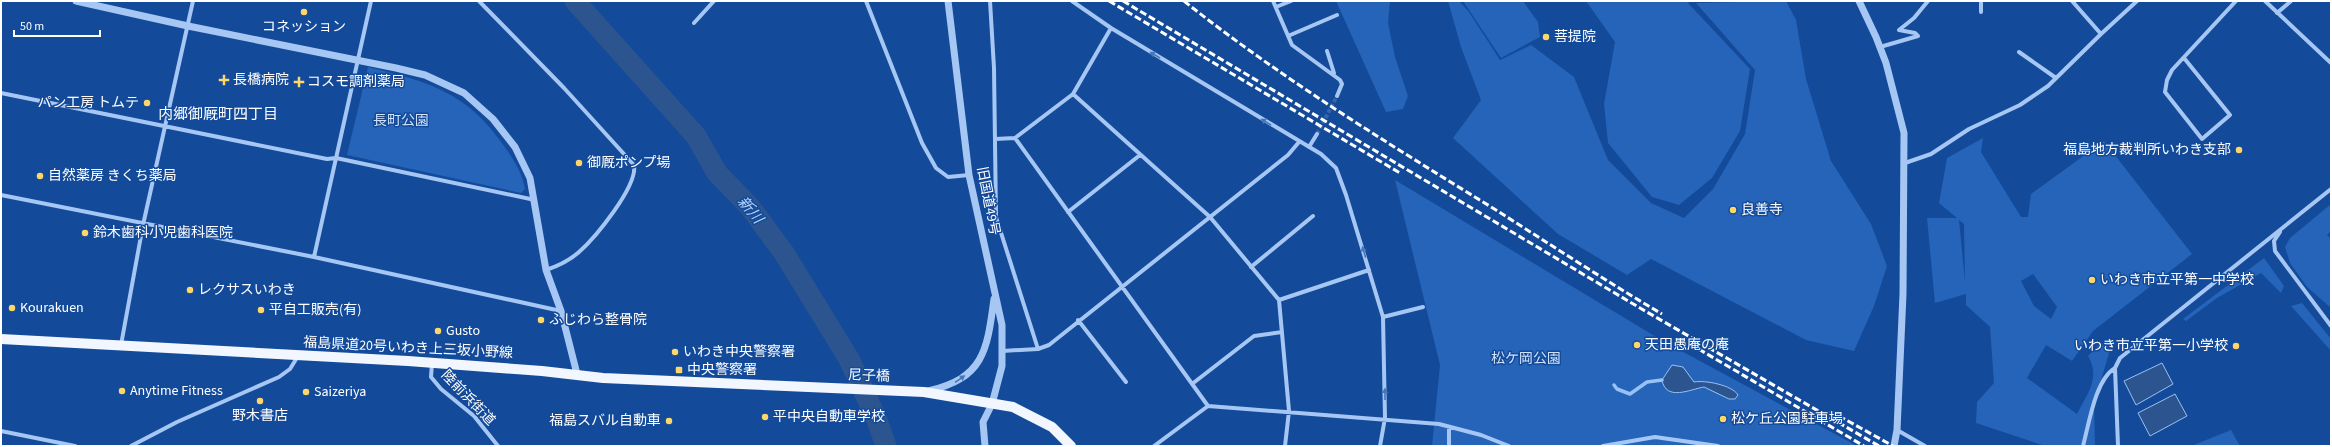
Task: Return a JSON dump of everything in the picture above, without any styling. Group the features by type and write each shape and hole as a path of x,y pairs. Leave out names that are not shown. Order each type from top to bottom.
{"main road":[{"name":"福島県道20号いわき上三坂小野線","path":"1,339 432,362 577,374 603,378 813,388"},
{"name":"尼子橋","path":"813,388 924,392 992,404"},
{"path":"992,404 1013,407 1036,417 1052,427 1071,446"}],"street":[{"path":"76,1 188,26 358,59 425,75 464,94 474,101 493,119 515,147 530,178 546,270 561,312 577,374"},
{"path":"121,346 143,225 193,1"},
{"path":"314,257 371,1"},
{"path":"479,1 564,88 634,165 635,170 623,199 586,245 571,259 546,270"},
{"path":"694,23 714,1"},
{"path":"866,1 910,114 936,168 948,177 969,175"},
{"name":"旧国道49号","path":"948,1 969,175 1002,325 1002,366 992,404 983,422 985,446"},
{"path":"990,1 996,217 1038,349"},
{"path":"1072,1 1111,28 1321,154 1336,168 1383,317 1385,418 1380,446"},
{"path":"1273,1 1288,36 1297,49 1334,74 1342,84 1338,96"},
{"path":"1276,7 1291,1"},
{"path":"1859,1 1880,47 1899,108 1904,133 1905,163 1897,430 1894,446"},
{"path":"1880,47 1918,36 1915,34 1900,32 1900,29 1914,18 1928,1"},
{"path":"1980,1 1981,12"},
{"path":"2072,1 2101,34"},
{"path":"1905,163 1931,154 1969,129 2020,105 2056,78 2137,1"},
{"path":"2184,58 2230,114 2202,139 2165,92 2167,80 2172,70 2236,1"},
{"path":"2265,1 2331,63"},
{"path":"2277,13 2291,1"},
{"path":"1288,36 1337,15"},
{"path":"995,139 1014,138 1073,94 1111,28"},
{"path":"1327,51 1334,74"},
{"path":"2019,52 2056,78"},
{"path":"1,94 327,160 336,158 535,200"},
{"path":"1073,94 1210,217 1279,300 1289,411 1286,446"},
{"path":"1309,147 1316,134"},
{"path":"1014,138 1208,406"},
{"path":"1002,351 1038,349 1049,345 1078,320 1288,155 1300,142"},
{"path":"1068,212 1140,155"},
{"path":"2083,446 2096,397 2108,371 2114,368 2120,358 2331,189"},
{"path":"1,195 143,225 314,257 561,312"},
{"path":"1251,267 1313,216"},
{"path":"2282,228 2274,241 2274,251 2331,326"},
{"path":"1279,300 1369,270"},
{"path":"924,392 950,386 970,372 980,361 990,329 994,294"},
{"path":"1383,317 1423,307"},
{"path":"1078,320 1126,382"},
{"path":"1192,384 1254,336 1282,332"},
{"path":"131,446 177,422 279,377 290,369 298,356"},
{"name":"陸前浜街道","path":"432,362 431,377 441,389 474,416 498,446"},
{"path":"2114,368 2118,446"},
{"path":"1154,446 1208,406 1385,418 1439,424 1481,435 1509,446"},
{"path":"1449,427 1449,446"},
{"path":"1897,430 1925,446"},
{"path":"1,431 75,446"},
{"path":"1603,446 1655,437 1718,446"}],"green space":[{"path":"1336,1 1390,1 1388,23 1395,57 1408,96 1403,109 1386,112"},
{"path":"1448,1 1459,1 1469,12 1500,60 1531,45 1574,77 1608,160 1651,203 1684,218 1713,189 1745,134 1755,70 1696,3 1786,1 1796,20 1806,79 1831,161 1871,224 1887,266 1874,306 1854,351 1806,340 1651,259 1627,275 1558,234 1453,138 1481,100 1461,47"},
{"path":"1463,1 1523,1 1538,22 1540,37 1501,58"},
{"path":"1586,1 1691,1 1688,3 1750,69 1740,131 1712,178 1679,205 1652,197 1608,143 1604,104 1615,42"},
{"name":"長町公園","path":"368,67 428,84 461,101 476,113 504,146 517,166 525,189 521,193 347,155"},
{"path":"1983,138 1981,152 2021,217 2028,217 2031,194 2104,141 2192,254 2093,331 2072,361 2046,345 2027,378 2077,414 2088,393 2093,379 2092,364 2088,356 2100,343 2112,343 2094,404 2095,446 2045,446 1976,423 1977,402 1994,383 1990,327 1966,305 1966,294 1935,303 1927,218 1957,218 1939,203 1947,158","holes":["1959,220 1964,224 1965,282","2033,274 2057,307 2051,319 2034,306 2021,281"]},
{"name":"松ケ岡公園","path":"1395,180 1663,341 1857,446 1432,446 1440,365"},
{"path":"2331,204 2331,231 2327,235 2331,239 2331,308 2307,287 2290,263 2285,247 2290,238"},
{"path":"2264,258 2284,286 2281,293 2261,273 2217,298 2186,321 2183,319"},
{"path":"2302,303 2331,339 2331,351 2291,306"},
{"path":"2231,430 2240,446 2191,446"}],"shaded area":[{"path":"2162,363 2173,384 2136,405 2124,381"},
{"path":"1672,365 1683,367 1694,382 1718,384 1730,388 1738,395 1735,399 1729,399 1704,387 1680,392 1668,391 1664,387 1662,380"},
{"path":"2175,394 2187,416 2150,436 2138,413"},
{"path":"862,408 882,409 884,423 891,446 878,446"}],"waterway":[{"name":"新川","path":"575,1 696,136 717,173 750,207 784,253 849,359 877,420 886,446"},
{"path":"1614,385 1617,389 1630,394 1647,382 1662,380"}],"tunnel":[{"path":"1317,134 1337,96"}],"railway":[{"path":"1109,1 1400,173"},
{"path":"1123,1 1640,308 1879,446"},
{"path":"1184,1 1221,30 1337,110 1599,276 1662,314"},
{"path":"1690,344 1864,446"},
{"path":"1830,411 1893,446"}],"place":[{"name":"コネッション","path":"304,12"},
{"name":"菩提院","path":"1546,37"},
{"name":"長橋病院","path":"224,80"},
{"name":"コスモ調剤薬局","path":"299,82"},
{"name":"パン工房 トムテ","path":"147,103"},
{"name":"福島地方裁判所いわき支部","path":"2239,150"},
{"name":"御厩ポンプ場","path":"579,163"},
{"name":"自然薬房 きくち薬局","path":"40,176"},
{"name":"良善寺","path":"1733,210"},
{"name":"鈴木歯科小児歯科医院","path":"85,233"},
{"name":"いわき市立平第一中学校","path":"2092,280"},
{"name":"レクサスいわき","path":"190,290"},
{"name":"Kourakuen","path":"12,308"},
{"name":"平自工販売(有)","path":"261,310"},
{"name":"ふじわら整骨院","path":"541,320"},
{"name":"Gusto","path":"438,331"},
{"name":"天田愚庵の庵","path":"1637,345"},
{"name":"いわき市立平第一小学校","path":"2236,346"},
{"name":"いわき中央警察署","path":"675,352"},
{"name":"中央警察署","path":"679,370"},
{"name":"Anytime Fitness","path":"122,391"},
{"name":"Saizeriya","path":"306,392"},
{"name":"野木書店","path":"260,401"},
{"name":"平中央自動車学校","path":"765,417"},
{"name":"松ケ丘公園駐車場","path":"1723,419"},
{"name":"福島スバル自動車","path":"669,421"}],"district":[{"name":"内郷御厩町四丁目","path":"218,114"}]}
